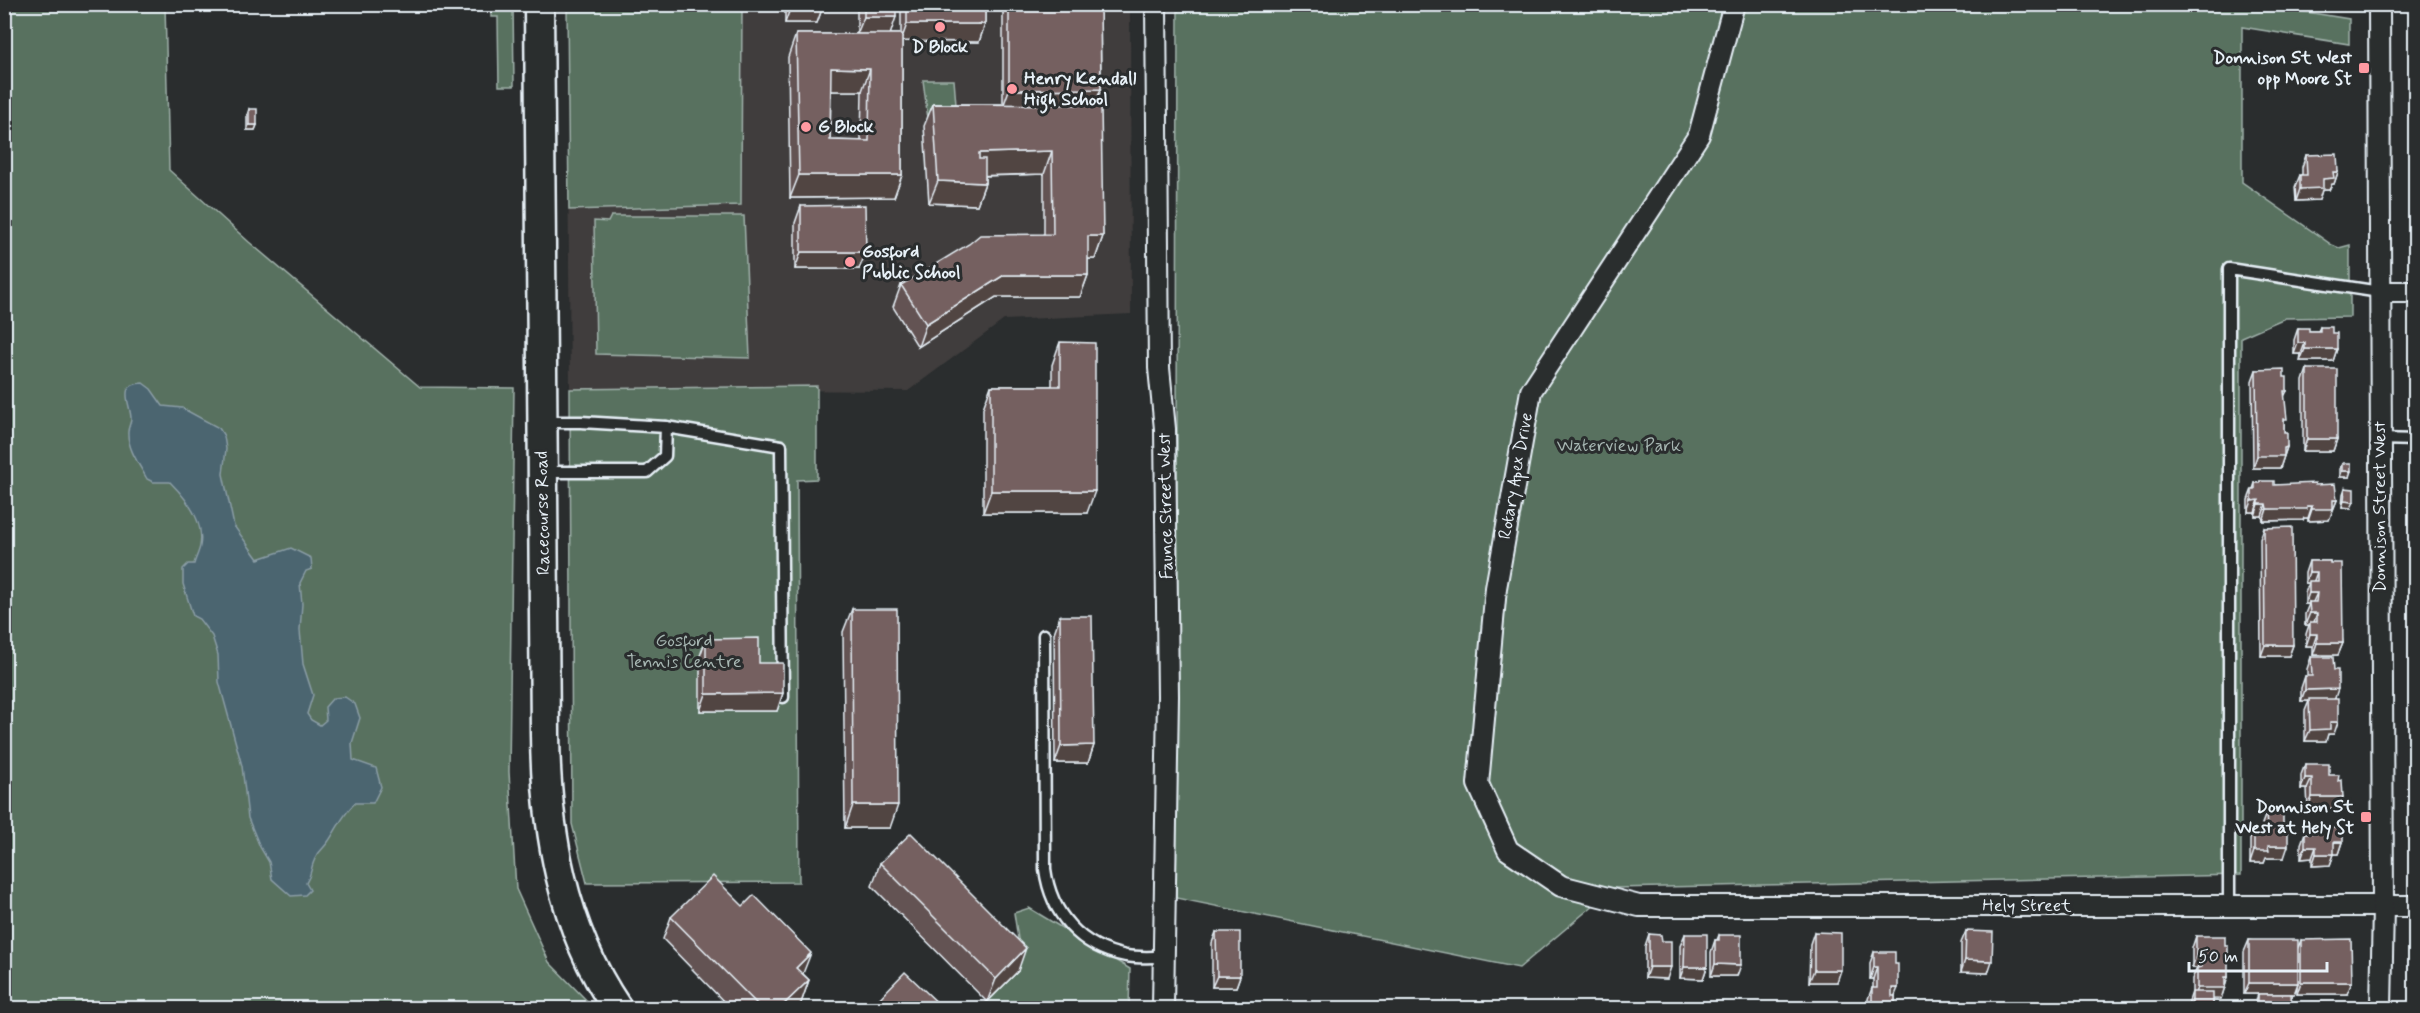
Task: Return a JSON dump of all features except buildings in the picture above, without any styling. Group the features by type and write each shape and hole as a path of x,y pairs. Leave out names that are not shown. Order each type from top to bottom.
{"main road":[{"name":"Racecourse Road","path":"539,4 545,772 548,813 560,875 573,919 592,968 617,1008"}],"street":[{"name":"Faunce Street West","path":"1156,4 1159,368 1165,429 1168,696 1163,1008"},
{"name":"Rotary Apex Drive","path":"1639,906 1561,886 1508,850 1478,784 1496,588 1531,391 1700,135 1734,4"},
{"name":"Donnison Street West","path":"2379,4 2382,1008"},
{"path":"2380,292 2415,292"},
{"name":"Hely Street","path":"1639,906 2415,906"}],"lane":[{"path":"2229,906 2229,268 2380,292"},
{"path":"542,422 666,427 781,446 783,697"},
{"path":"543,472 647,472 665,456 666,427"},
{"path":"2380,440 2415,440"},
{"path":"1044,635 1045,869 1052,899 1060,915 1070,926 1096,945 1128,956 1163,957"}],"shaded area":[{"name":"Gosford Public School","path":"567,5 1130,5 1131,314 1004,320 908,391 570,389"}],"green space":[{"name":"Waterview Park","path":"2258,4 2349,19 2349,44 2242,27 2242,182 2332,245 2339,248 2350,245 2350,317 2285,318 2241,337 2241,875 1614,888 1519,968 1176,898 1178,5"},
{"path":"5,5 165,5 169,170 249,242 420,387 514,388 509,772 516,889 549,962 594,1008 5,1008"},
{"path":"491,5 513,5 514,86 499,86 498,17 491,17"},
{"path":"567,5 742,5 741,205 569,210"},
{"path":"923,80 954,80 957,117 928,119"},
{"path":"611,216 744,216 750,358 596,354 594,221 608,222"},
{"name":"Gosford Tennis Centre","path":"817,386 817,479 797,480 799,882 587,883 572,824 570,389"},
{"path":"1029,908 1130,969 1129,1008 1101,1008 1072,1004 1029,1008 985,1008 984,1006 1018,971 1021,958 1014,913"}],"water":[{"path":"143,383 151,389 163,406 182,408 219,428 224,436 226,449 223,474 234,526 258,559 291,548 311,558 312,569 306,571 300,583 303,664 313,695 307,714 311,720 320,725 326,720 325,707 333,698 345,697 355,704 360,718 352,743 353,760 376,768 381,787 373,803 355,803 351,807 318,853 306,883 310,890 305,895 291,896 272,879 269,862 248,818 242,766 219,682 218,655 212,636 199,619 193,616 183,584 183,569 188,564 194,564 200,546 200,528 188,503 170,482 153,482 147,479 134,457 128,438 131,419 127,391 135,384"}],"place":[{"name":"D Block","path":"940,27"},
{"name":"Donnison St West opp Moore St","path":"2364,68"},
{"name":"Henry Kendall High School","path":"1012,89"},
{"name":"G Block","path":"806,127"},
{"name":"Gosford Public School","path":"850,262"},
{"name":"Donnison St West at Hely St","path":"2366,817"}]}
